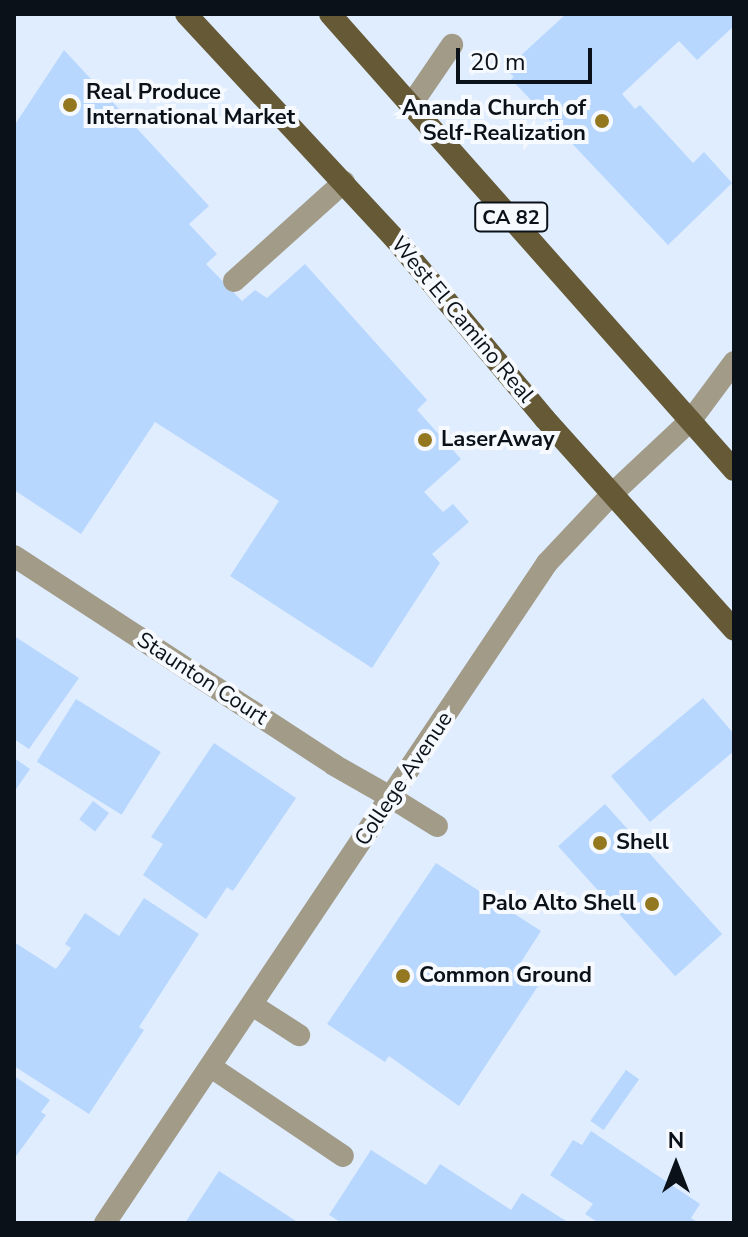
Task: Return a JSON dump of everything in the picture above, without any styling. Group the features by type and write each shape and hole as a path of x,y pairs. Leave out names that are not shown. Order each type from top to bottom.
{"main road":[{"name":"West El Camino Real","path":"186,14 344,182 545,419 734,630"},
{"name":"CA 82","path":"330,14 734,470"}],"street":[{"path":"411,105 452,45"},
{"path":"234,281 344,182"},
{"name":"College Avenue","path":"105,1223 547,563 613,493 691,420 734,362"},
{"name":"Staunton Court","path":"14,556 334,765 437,826"},
{"path":"252,1005 299,1035"},
{"path":"211,1067 343,1156"}],"building":[{"name":"Ananda Church of Self-Realization","path":"566,14 734,14 734,26 697,60 679,41 622,94 635,109 640,105 693,163 704,152 732,183 668,245 511,79 514,77 506,69"},
{"path":"64,50 209,206 189,224 217,254 206,264 242,301 255,290 267,298 305,264 427,400 417,410 461,459 424,492 443,512 453,504 469,522 432,554 440,563 372,668 230,576 279,501 155,422 81,534 14,490 14,126"},
{"path":"14,636 79,678 29,749 14,739"},
{"path":"703,698 734,734 734,751 650,822 611,776"},
{"path":"76,699 161,752 122,815 37,762"},
{"path":"214,743 296,798 233,891 227,887 206,919 143,875 163,844 151,837"},
{"path":"14,758 30,769 14,792"},
{"path":"93,801 109,813 95,831 79,819"},
{"path":"605,804 722,934 675,976 558,846"},
{"path":"436,863 541,931 521,962 544,977 459,1106 389,1056 385,1062 327,1024"},
{"path":"144,898 199,934 139,1027 144,1030 89,1114 14,1066 14,942 56,969 71,948 65,944 85,913 119,936"},
{"path":"626,1070 639,1079 604,1130 590,1121"},
{"path":"14,1076 50,1100 41,1112 46,1115 14,1159"},
{"path":"591,1131 700,1204 691,1218 699,1223 599,1223 585,1214 593,1204 550,1175 573,1140 582,1145"},
{"path":"371,1150 426,1185 440,1164 511,1210 522,1193 569,1223 342,1223 329,1215"},
{"path":"219,1171 299,1223 185,1223"}],"place":[{"name":"Real Produce International Market","path":"70,105"},
{"name":"Ananda Church of Self-Realization","path":"602,121"},
{"name":"LaserAway","path":"425,440"},
{"name":"Shell","path":"600,843"},
{"name":"Palo Alto Shell","path":"652,904"},
{"name":"Common Ground","path":"403,976"}]}
